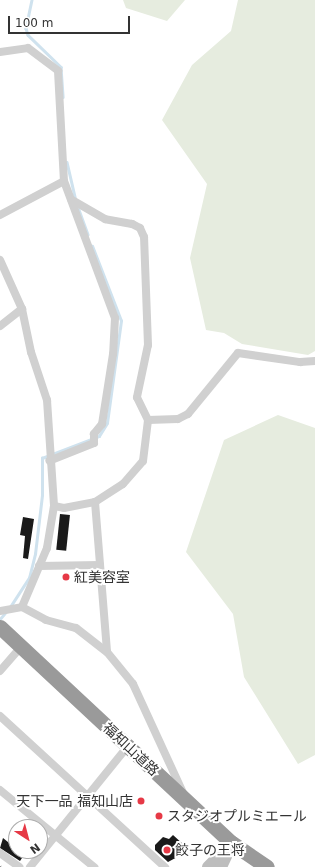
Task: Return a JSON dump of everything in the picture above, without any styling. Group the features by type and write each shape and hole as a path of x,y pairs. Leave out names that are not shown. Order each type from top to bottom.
{"highway":[{"name":"福知山道路","path":"0,627 232,843 267,867"}],"main road":[{"path":"208,867 232,843"},
{"path":"221,867 232,843"}],"street":[{"path":"0,52 28,48 55,66 64,181 115,318 113,354 102,424 94,434 94,443 49,461"},
{"path":"0,214 64,181"},
{"path":"54,506 95,502 123,484 142,461 148,420 137,397 148,346 144,237 140,228 132,224 105,219 71,200"},
{"path":"0,260 22,309 30,352 47,400 49,461 54,506 47,548 22,606"},
{"path":"0,326 22,309"},
{"path":"148,420 178,419 188,414 238,353 300,362 315,361"},
{"path":"95,502 107,652"},
{"path":"39,566 100,565"},
{"path":"0,611 22,606 46,620 76,628 107,652 133,684 185,791 185,800"},
{"path":"0,671 21,647"},
{"path":"0,716 165,867"},
{"path":"30,867 128,746"},
{"path":"0,790 94,867"},
{"path":"0,853 19,867"}],"shaded area":[{"path":"123,0 185,0 167,21 126,8"},
{"path":"238,0 315,0 315,351 308,355 242,344 224,333 206,330 190,258 207,184 162,120 192,65 231,31"},
{"path":"278,415 315,428 315,755 298,764 244,677 233,614 186,552 224,440"}],"building":[{"path":"60,514 70,515 66,551 56,550"},
{"path":"23,517 34,519 28,559 23,558 25,536 20,535"},
{"name":"餃子の王将","path":"173,835 184,845 177,852 181,855 168,862 155,850 155,845 163,837 169,839"},
{"path":"3,838 8,842 8,853 0,848"}],"waterway":[{"path":"32,0 26,28 28,35 61,67 63,97"},
{"path":"67,162 75,198"},
{"path":"78,207 88,234"},
{"path":"10,607 29,578 35,554 42,495 42,458 99,436 107,423 121,321 92,246"},
{"path":"0,619 5,613"}],"place":[{"name":"紅美容室","path":"66,577"},
{"name":"天下一品 福知山店","path":"141,801"},
{"name":"スタジオプルミエール","path":"159,816"},
{"name":"餃子の王将","path":"167,850"}]}
